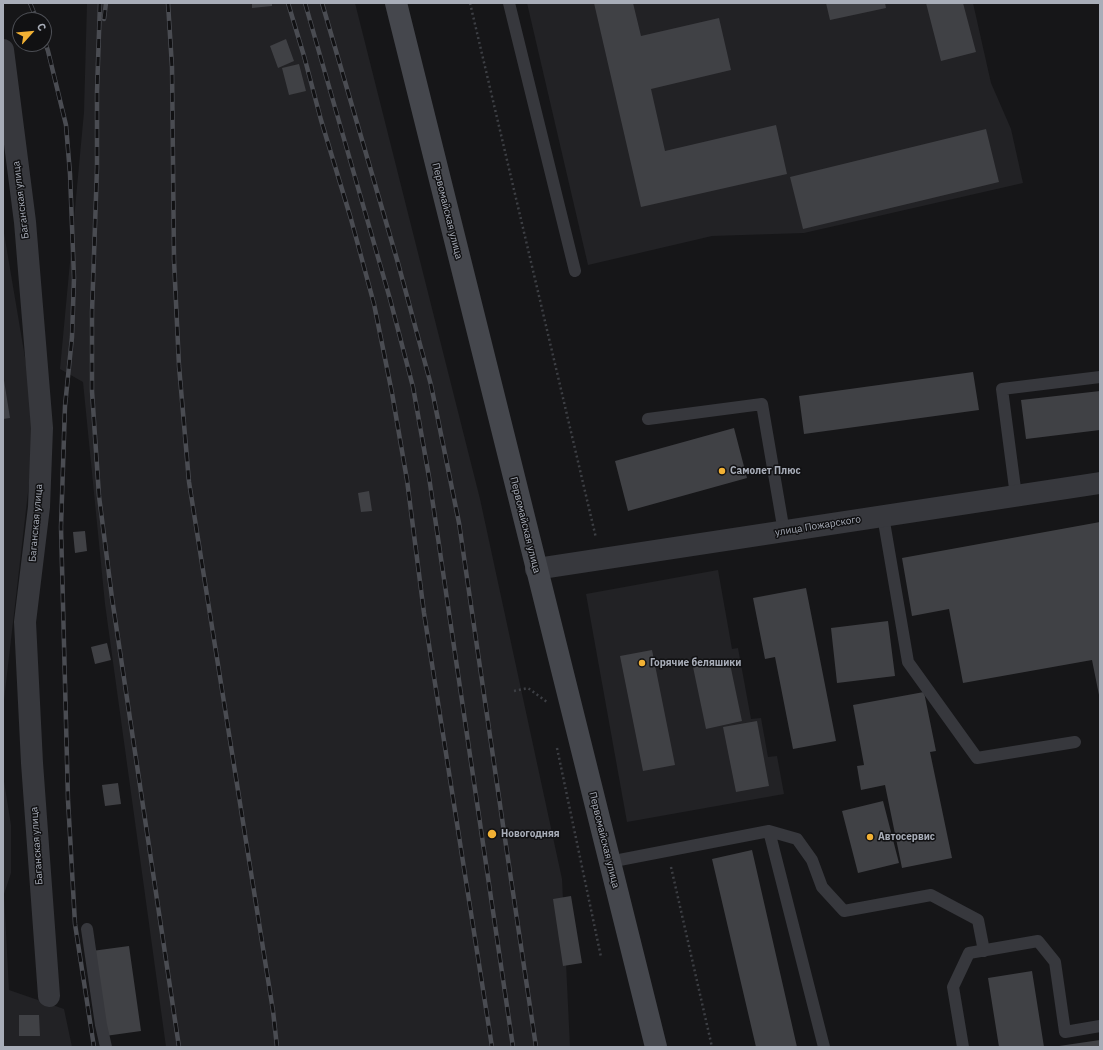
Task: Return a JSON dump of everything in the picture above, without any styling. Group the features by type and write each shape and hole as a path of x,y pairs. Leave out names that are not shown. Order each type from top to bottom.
{"main road":[{"name":"Первомайская улица","path":"396,3 656,1047"}],"street":[{"name":"Баганская улица","path":"3,50 25,222 42,428 39,506 25,622 32,763 49,996"},
{"name":"улица Пожарского","path":"536,570 1100,483"}],"lane":[{"path":"509,3 575,271"},
{"path":"1016,496 1002,389 1100,377"},
{"path":"648,419 762,404 784,532"},
{"path":"883,516 908,662 977,758 1075,742"},
{"path":"609,862 769,831 797,839 812,860 822,887 844,911 931,895 978,920 984,951"},
{"path":"769,831 824,1047"},
{"path":"87,928 101,1025 106,1047"},
{"path":"963,1047 953,987 969,953 1038,942 1055,962 1065,1032 1100,1026"}],"path":[{"path":"470,3 601,560"},
{"path":"514,691 528,688 548,703"},
{"path":"556,742 601,957"},
{"path":"667,851 712,1047"}],"shaded area":[{"path":"87,3 355,3 480,499 562,879 570,1047 166,1047 105,604 83,382 60,369 84,112"},
{"path":"527,3 973,3 991,83 1011,129 1023,183 804,233 712,236 588,265"},
{"path":"3,227 36,423 3,709"},
{"path":"718,570 732,649 738,648 751,719 761,718 768,757 777,756 784,794 627,822 586,594"},
{"path":"3,775 11,825 11,873 4,894 9,990 64,1009 72,1047 3,1047"}],"building":[{"path":"252,3 272,3 272,6 252,8"},
{"path":"594,3 633,3 641,36 719,18 731,70 651,89 665,151 776,125 787,174 641,207"},
{"path":"826,3 885,3 886,8 830,20"},
{"path":"926,3 963,3 976,52 941,61"},
{"path":"286,39 294,61 278,68 270,46"},
{"path":"299,64 306,91 289,95 282,68"},
{"path":"986,129 999,182 803,229 790,177"},
{"path":"973,372 979,410 804,434 799,396"},
{"path":"3,374 10,418 3,419"},
{"path":"1100,391 1100,430 1026,439 1021,400"},
{"path":"734,428 747,478 628,511 615,461"},
{"path":"369,491 372,511 361,512 358,493"},
{"path":"1100,522 1100,700 1092,660 963,683 949,609 912,616 902,558"},
{"path":"85,531 87,551 75,553 73,532"},
{"path":"806,588 836,741 793,749 775,657 765,659 753,598"},
{"path":"888,621 895,676 837,683 831,628"},
{"path":"107,643 111,660 95,664 91,647"},
{"path":"652,650 675,765 643,771 620,656"},
{"path":"729,659 742,721 706,729 693,667"},
{"path":"924,692 936,751 930,752 952,858 902,868 885,785 861,790 857,766 864,765 853,705"},
{"path":"757,721 769,786 736,792 723,727"},
{"path":"118,783 121,804 105,806 102,785"},
{"name":"Автосервис","path":"883,801 899,863 858,873 842,811"},
{"path":"752,850 797,1047 756,1047 712,859"},
{"path":"571,896 582,963 563,966 553,899"},
{"path":"129,946 141,1031 105,1036 92,951"},
{"path":"1032,971 1044,1047 999,1047 988,978"},
{"path":"19,1015 39,1015 40,1036 19,1036"},
{"path":"1100,1040 1100,1047 1059,1047 1059,1046"}],"railway":[{"path":"30,3 34,12"},
{"path":"100,3 97,92 97,168 92,312 92,391 99,496 112,598 179,1047"},
{"path":"104,19 106,3"},
{"path":"168,3 172,67 174,260 179,366 189,482 273,1011 277,1047"},
{"path":"288,3 351,219 374,304 392,393 407,480 424,613 492,1047"},
{"path":"305,3 390,299 413,387 429,477 513,1047"},
{"path":"322,3 398,263 431,385 459,523 536,1047"},
{"path":"48,52 66,125 70,174 74,278 72,337 65,406 61,527 68,800 75,924 94,1047"}],"place":[{"name":"Самолет Плюс","path":"722,471"},
{"name":"Горячие беляшики","path":"642,663"},
{"name":"Новогодняя","path":"492,834"},
{"name":"Автосервис","path":"870,837"}]}
